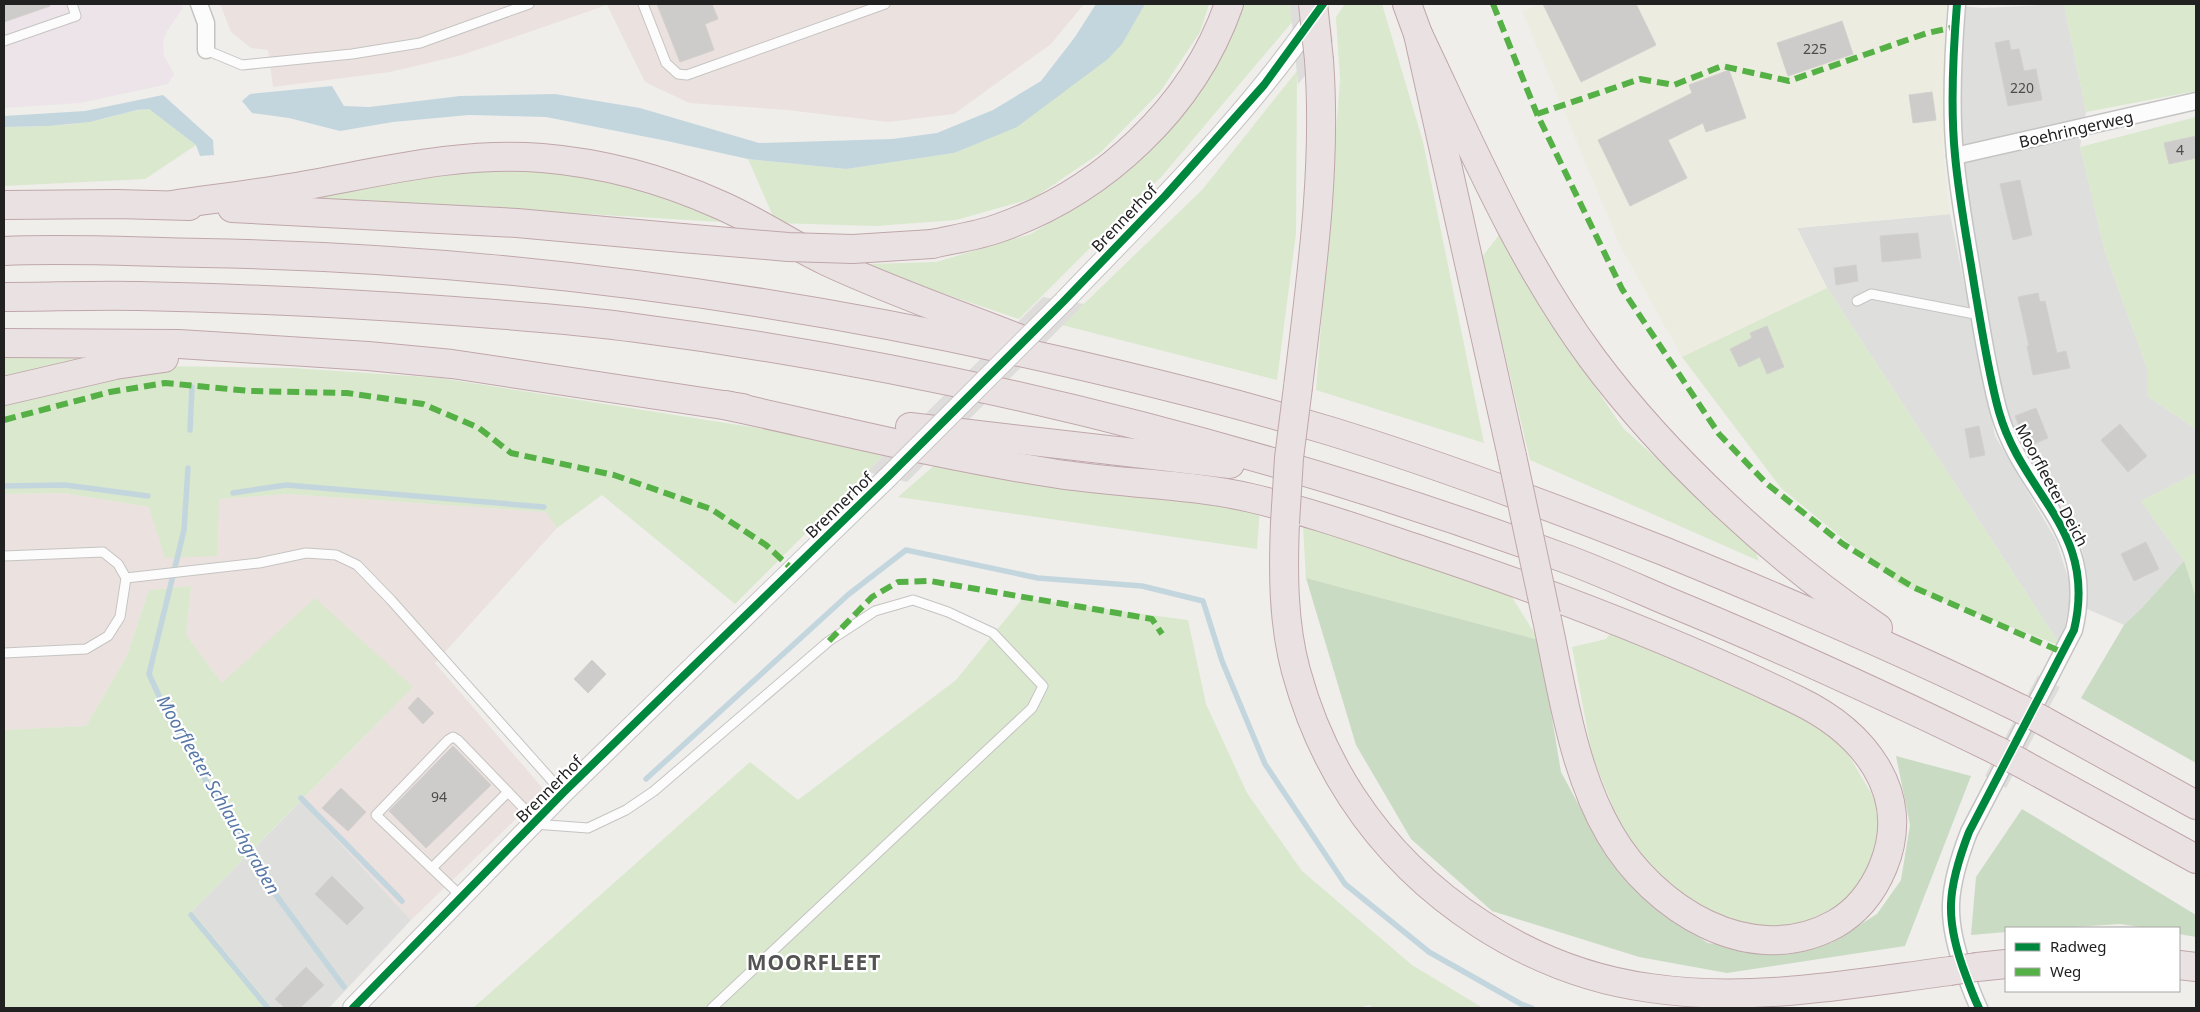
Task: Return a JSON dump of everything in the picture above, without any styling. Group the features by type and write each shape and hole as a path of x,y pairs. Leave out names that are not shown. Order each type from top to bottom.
{"highway":[{"path":"4,205 172,204 517,223 788,247 853,249 932,244 999,228 1036,212 1072,193 1114,164 1141,140 1171,107 1196,73 1224,20 1229,4"},
{"path":"1313,4 1319,60 1322,129 1319,186 1289,458 1284,574 1290,641 1298,678 1321,739 1352,798 1374,826 1421,878 1465,915 1520,946 1582,973 1613,982 1651,989 1729,994 1770,993 2005,964"},
{"path":"725,405 1010,467 1081,478 1204,488 1298,510 1488,572 1630,626 1744,674 1810,706 1837,724 1861,745 1879,769 1890,801 1892,830 1886,859 1866,899 1835,924 1811,934 1787,939 1765,939 1736,935 1705,925 1682,912 1654,890 1630,864 1610,835 1596,808 1574,741 1546,615 1512,456 1418,34 1408,4"},
{"path":"1418,34 1526,253 1592,357 1631,407 1674,455 1785,557 1847,607 1932,665"},
{"path":"172,204 295,187 392,168 482,157 542,158 598,166 663,182 719,204 826,261 879,284 1103,370"},
{"path":"4,251 234,254 353,258 519,270 642,284 832,313 1103,370 1320,429 1463,476 1575,516 1776,596 1932,665 2031,714 2196,804"},
{"path":"4,297 134,296 358,304 505,315 634,328 818,356 954,382 1147,428 1318,474 1567,559 1756,638 1875,692 2008,757 2196,859"},
{"path":"4,343 179,344 368,356 452,364 725,405 1318,474"},
{"path":"4,391 115,364 158,358 275,351"},
{"path":"2180,965 2196,967"}],"street":[{"path":"199,4 206,23 206,50"},
{"name":"Brennerhof","path":"354,1008 563,793 888,477 1064,301 1165,196 1264,85 1323,4"},
{"name":"Moorfleeter Deich","path":"1957,4 1953,125 1955,156 1980,315 2000,412 2012,446 2066,534 2076,561 2080,591 2079,611 2074,630 1969,832 1957,862 1951,895 1950,921 1955,948 1979,1008"},
{"name":"Boehringerweg","path":"1955,156 2196,101"}],"lane":[{"path":"4,41 76,16 72,4"},
{"path":"206,50 242,65 352,54 420,44 529,4"},
{"path":"644,4 666,64 678,74 687,75 885,4"},
{"path":"1857,302 1871,294 1980,315"},
{"path":"4,556 103,552 118,564 126,578 120,617 108,636 86,649 4,653"},
{"path":"126,578 213,570 306,553 336,555 357,566 391,600 563,793"},
{"path":"462,897 376,815 448,740 454,737 508,792 535,823 588,828 626,810 654,791 829,641 875,610 913,600 948,612 993,633 1042,686 1032,708 712,1008"},
{"path":"432,868 508,792"}],"shaded area":[{"path":"4,4 181,4 183,8 167,31 163,41 164,56 174,74 168,84 80,103 4,108"},
{"path":"220,4 1084,4 1051,44 954,114 888,122 787,110 689,103 645,82 607,5 462,55 390,72 273,87 268,50 251,48 231,32"},
{"path":"1096,4 1145,4 1122,44 1108,59 1017,127 954,153 846,169 748,159 546,117 469,115 393,122 340,131 289,118 252,113 242,101 250,94 332,86 344,106 369,107 460,96 555,94 640,108 759,143 892,139 937,133 993,110 1041,81 1075,37"},
{"path":"1544,4 1560,37 1638,4 1952,4 1943,149 1950,214 1797,228 1827,288 1682,357 1620,246 1522,11"},
{"path":"2064,4 2086,112 2080,147 2105,252 2147,368 2147,396 2196,429 2196,473 2141,501 2184,561 2142,608 2124,625 2085,608 2086,569 2078,529 2018,444 2006,410 1978,271 1960,130 1963,6 1981,8"},
{"path":"163,95 213,140 214,155 200,156 196,145 149,109 137,110 90,122 49,126 4,127 4,116 85,111"},
{"path":"1950,214 1995,436 2056,540 2072,590 2061,646 1827,288 1797,228"},
{"path":"64,493 149,507 217,556 218,499 287,494 547,512 557,528 435,663 545,791 411,920 301,801 413,687 222,683 186,635 191,586 149,590 127,656 86,726 4,730 4,494"},
{"path":"301,801 411,920 329,1008 272,1008 192,911"}],"green space":[{"path":"1145,4 1209,4 1200,32 1160,92 1100,153 1034,198 956,220 876,226 776,223 748,159 846,169 954,153"},
{"path":"1243,4 1290,4 1293,21 1162,176 1019,319 880,272 869,264 936,262 1031,234 1088,199 1172,123 1230,41"},
{"path":"1345,4 1382,4 1423,142 1484,443 1316,390 1340,79 1336,17"},
{"path":"2064,4 2196,4 2196,91 2086,112"},
{"path":"1297,71 1296,233 1277,380 1062,325 1202,190"},
{"path":"149,109 196,145 145,179 4,186 4,127 46,126 96,121"},
{"path":"2196,117 2196,429 2147,396 2147,368 2105,252 2080,147"},
{"path":"479,168 527,170 623,182 669,196 721,222 320,198 322,191"},
{"path":"1499,235 1569,349 1623,428 1754,547 1759,561 1530,460 1482,257"},
{"path":"1827,288 2061,646 1900,585 1781,488 1682,357"},
{"path":"103,352 4,379 4,355"},
{"path":"168,366 293,368 440,378 890,449 735,604 602,495 557,528 546,512 287,494 219,499 217,556 165,558 149,507 64,493 4,494 4,401"},
{"path":"937,463 1260,508 1257,549 898,497"},
{"path":"2196,473 2196,708 2124,625 2142,608 2184,561 2141,501"},
{"path":"1303,526 1508,591 1539,640 1306,578"},
{"path":"2184,561 2196,598 2196,763 2081,698 2124,625 2142,608"},
{"path":"1306,578 1539,640 1561,772 1602,848 1662,914 1708,943 1777,954 1831,943 1877,914 1901,880 1910,825 1896,756 1971,776 1905,946 1727,973 1639,957 1492,911 1411,839 1356,745"},
{"path":"191,586 186,635 222,683 315,598 413,687 192,911 272,1008 4,1008 4,730 86,726 127,656 149,590"},
{"path":"1023,598 1188,620 1206,704 1247,793 1302,871 1412,965 1483,1008 1372,1008 1370,1005 1358,1008 473,1008 750,762 798,800 956,680"},
{"path":"1612,631 1759,692 1841,742 1878,805 1881,845 1852,900 1795,926 1744,926 1705,910 1670,888 1627,842 1592,755 1572,647 1606,639"},
{"path":"2022,809 2196,915 2196,937 2180,934 2180,927 2140,927 2120,924 2074,927 2005,927 2005,932 1971,935 1976,877"}],"pier":[{"path":"1290,4 1328,4 1333,42 1298,84"},
{"path":"1043,297 1084,304 907,482 867,472"},
{"path":"2038,675 2060,687 2006,788 1985,776"}],"building":[{"path":"4,4 50,4 50,6 4,22"},
{"path":"657,4 712,4 718,19 705,24 714,50 680,62"},
{"path":"1543,4 1636,4 1656,45 1581,82"},
{"path":"1842,21 1853,54 1788,76 1777,43"},
{"path":"2009,40 2011,50 2019,49 2024,71 2036,69 2042,100 2008,106 1995,43"},
{"path":"1729,70 1746,118 1706,132 1703,123 1668,140 1687,178 1630,206 1598,140 1692,93 1689,85"},
{"path":"1932,92 1936,120 1913,123 1909,95"},
{"path":"2196,136 2196,158 2169,164 2164,143"},
{"path":"2020,180 2032,235 2013,240 2000,184"},
{"path":"1918,233 1921,258 1882,262 1880,236"},
{"path":"1856,265 1858,281 1836,285 1834,268"},
{"path":"2038,293 2040,302 2045,301 2057,353 2066,351 2070,368 2033,375 2027,346 2029,346 2018,297"},
{"path":"1767,326 1784,367 1767,374 1760,357 1739,367 1730,349 1752,338 1750,333"},
{"path":"2036,408 2048,438 2027,447 2015,416"},
{"path":"2120,424 2147,456 2128,472 2101,440"},
{"path":"1979,426 1985,455 1970,458 1965,429"},
{"path":"2146,542 2159,569 2134,581 2121,554"},
{"path":"592,660 606,674 588,693 574,679"},
{"path":"418,697 434,713 423,724 408,708"},
{"path":"453,746 491,785 426,848 389,811"},
{"path":"341,788 366,812 348,831 322,808"},
{"path":"332,876 364,908 347,925 315,894"},
{"path":"306,967 324,985 300,1008 285,1008 275,999"}],"waterway":[{"name":"Moorfleeter Schlauchgraben","path":"190,430 192,387"},
{"name":"Moorfleeter Schlauchgraben","path":"188,468 184,530 149,674 171,722 267,883 344,987"},
{"path":"4,486 65,485 148,496"},
{"path":"233,493 286,485 544,507"},
{"path":"646,779 849,594 906,550 1038,578 1142,586 1203,601 1222,661 1265,764 1345,884 1429,952 1521,1004 1532,1008"},
{"path":"301,798 402,901"},
{"path":"191,915 268,1008"}],"marked path":[{"path":"1493,4 1537,114 1622,289 1719,434 1767,484 1843,544 1913,587 2064,653"},
{"path":"1537,114 1640,79 1674,85 1722,66 1789,81 1927,33 1955,27"},
{"path":"4,420 110,392 165,383 250,391 347,393 423,404 479,428 511,453 614,475 711,509 766,545 792,569"},
{"path":"829,641 872,597 898,582 930,581 1152,619 1162,634"}],"cycle path":[{"path":"353,1008 563,793 888,477 1064,301 1165,196 1264,85 1323,4"},
{"path":"1957,4 1953,79 1955,155 1988,366 1999,412 2010,441 2024,467 2055,515 2067,539 2076,566 2079,595 2074,630 1969,832 1956,871 1951,904 1951,920 1959,956 1979,1008"}],"district":[{"name":"MOORFLEET","path":"814,963"}]}
